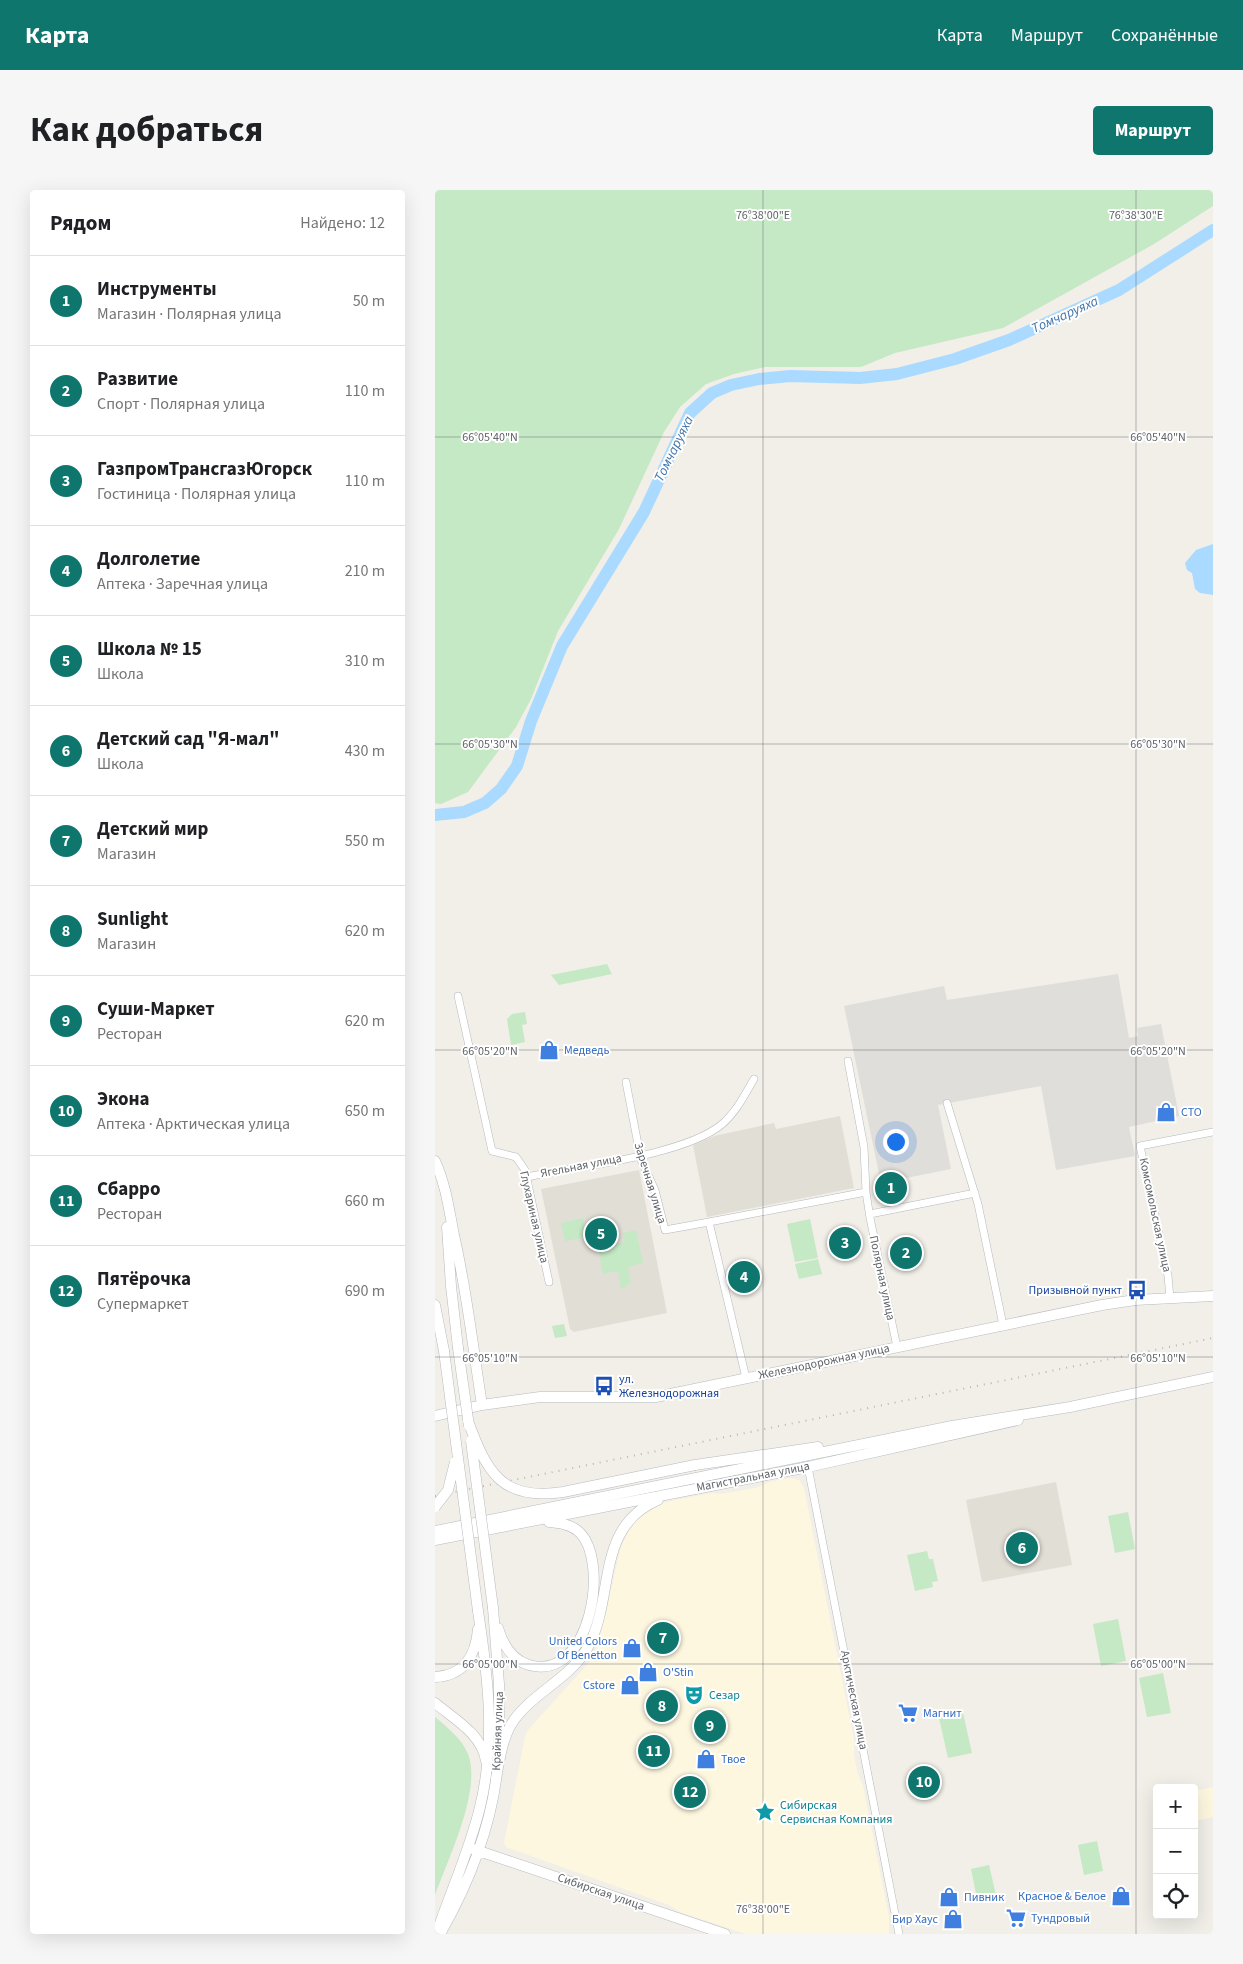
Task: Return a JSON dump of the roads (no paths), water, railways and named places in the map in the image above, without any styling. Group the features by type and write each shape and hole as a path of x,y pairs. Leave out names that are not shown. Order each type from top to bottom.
{"main road":[{"path":"435,1161 444,1185 459,1254 470,1315 482,1405"},
{"path":"435,1167 447,1221 451,1286 458,1348 493,1608 505,1645 515,1658 531,1666 553,1664 566,1658 580,1642 589,1610 593,1572 589,1547 581,1534 572,1526 551,1522 493,1529"},
{"name":"Железнодорожная улица","path":"435,1416 482,1405 549,1397 642,1398 1102,1305 1213,1296"},
{"path":"435,1305 444,1351 479,1611 476,1642 470,1660 452,1674 435,1677"},
{"name":"Магистральная улица","path":"435,1531 953,1426 1069,1407 1213,1377"},
{"name":"Магистральная улица","path":"435,1542 686,1490 808,1467 987,1428 1069,1407"},
{"path":"469,1421 483,1459 493,1474 511,1488 525,1493 543,1495 695,1465 833,1445 903,1432 953,1426"},
{"path":"435,1507 444,1497 452,1482 455,1433"},
{"path":"491,1777 514,1720 528,1705 571,1668 589,1645 597,1624 612,1553 620,1532 630,1519 648,1505 686,1490"},
{"name":"Крайняя улица","path":"440,1934 458,1902 500,1741 500,1703 493,1608"},
{"name":"Крайняя улица","path":"479,1611 489,1705 491,1777"},
{"path":"435,1703 479,1742 491,1777"},
{"name":"Крайняя улица","path":"436,1934 473,1849"},
{"name":"Сибирская улица","path":"473,1849 725,1934"}],"street":[{"name":"Глухариная улица","path":"458,996 492,1151 516,1157 523,1165 549,1282"},
{"name":"Полярная улица","path":"848,1061 865,1147 866,1192 897,1347"},
{"name":"Ягельная улица","path":"527,1177 640,1155 687,1142 713,1131 729,1117 754,1079"},
{"name":"Заречная улица","path":"626,1082 642,1166 655,1190 665,1230 709,1222"},
{"path":"947,1103 975,1193 1003,1325"},
{"name":"Комсомольская улица","path":"1170,1298 1168,1276 1140,1146 1213,1132"},
{"path":"746,1378 709,1222 866,1192"},
{"path":"870,1214 975,1193"},
{"name":"Арктическая улица","path":"808,1467 899,1934"}],"water":[{"path":"1213,544 1213,595 1200,593 1195,589 1192,573 1187,570 1185,563 1196,550"}],"waterway":[{"name":"Томчаруяха","path":"435,815 464,812 485,803 501,789 517,766 531,721 562,646 644,512 690,413 712,393 731,385 759,379 790,376 860,378 897,374 955,359 1009,340 1119,290 1213,230"}],"railway":[{"path":"435,1496 1213,1338"}],"place":[{"name":"Медведь","path":"549,1050"},
{"name":"СТО","path":"1166,1112"},
{"name":"Инструменты","path":"891,1188"},
{"name":"Школа № 15","path":"601,1234"},
{"name":"ГазпромТрансгазЮгорск","path":"845,1243"},
{"name":"Развитие","path":"906,1253"},
{"name":"Долголетие","path":"744,1277"},
{"name":"Призывной пункт","path":"1137,1290"},
{"name":"ул. Железнодорожная","path":"604,1386"},
{"name":"Детский сад \"Я-мал\"","path":"1022,1548"},
{"name":"Детский мир","path":"663,1638"},
{"name":"United Colors Of Benetton","path":"632,1648"},
{"name":"O'Stin","path":"648,1672"},
{"name":"Cstore","path":"630,1685"},
{"name":"Сезар","path":"694,1695"},
{"name":"Sunlight","path":"662,1706"},
{"name":"Магнит","path":"908,1713"},
{"name":"Суши-Маркет","path":"710,1726"},
{"name":"Сбарро","path":"654,1751"},
{"name":"Твое","path":"706,1759"},
{"name":"Экона","path":"924,1782"},
{"name":"Пятёрочка","path":"690,1792"},
{"name":"Сибирская Сервисная Компания","path":"765,1812"},
{"name":"Красное & Белое","path":"1121,1896"},
{"name":"Пивник","path":"949,1897"},
{"name":"Тундровый","path":"1016,1918"},
{"name":"Бир Хаус","path":"953,1919"}]}
